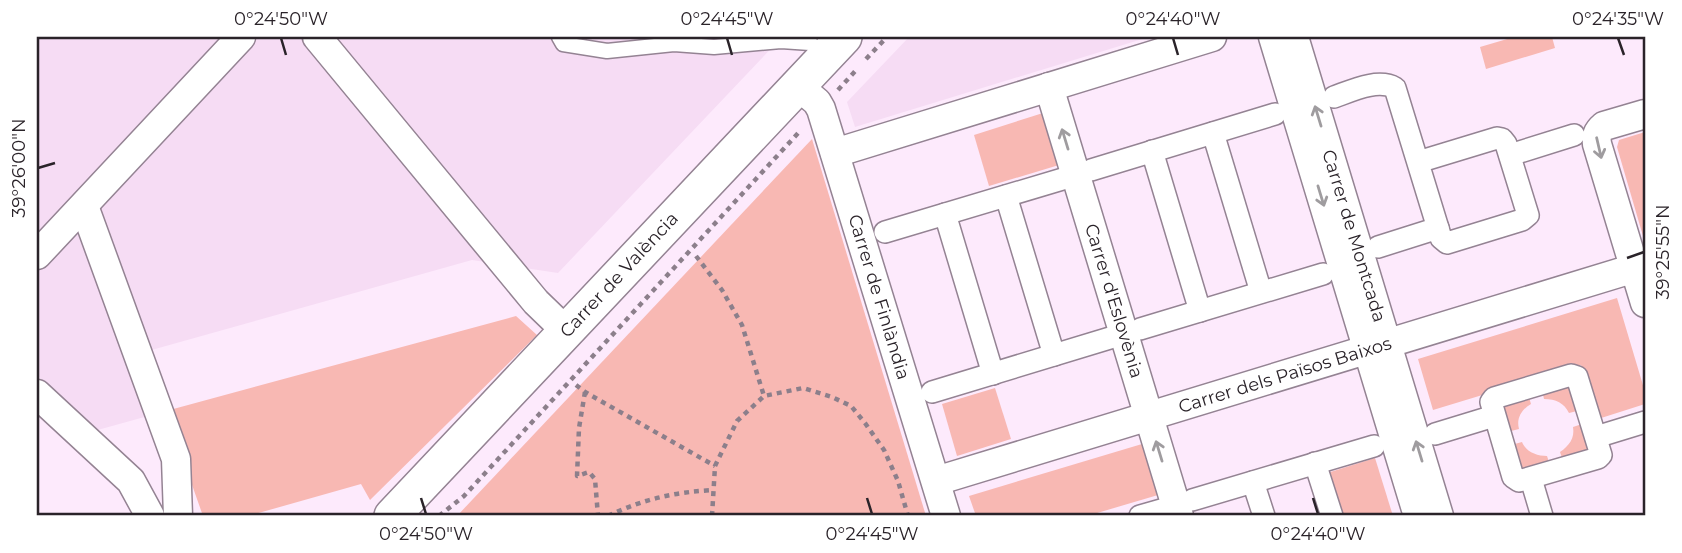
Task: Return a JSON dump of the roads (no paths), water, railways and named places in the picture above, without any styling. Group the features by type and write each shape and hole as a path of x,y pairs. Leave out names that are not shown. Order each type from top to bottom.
{"street":[{"path":"37,255 241,37"},
{"path":"317,37 536,302 566,331"},
{"path":"835,153 1212,37"},
{"name":"Carrer de Montcada","path":"1273,37 1377,347 1439,516"},
{"name":"Carrer de Montcada","path":"1294,37 1377,347 1418,516"},
{"name":"Carrer de València","path":"394,516 566,331 809,98 834,46"},
{"path":"1334,97 1379,83 1395,88 1438,228 1443,241 1450,242 1528,215 1510,155 1502,139 1497,138 1418,162"},
{"name":"Carrer d'Eslovènia","path":"1049,87 1149,416 1180,508"},
{"name":"Carrer de Finlàndia","path":"809,98 835,153 946,516"},
{"path":"1091,170 1275,114"},
{"path":"1645,114 1604,126 1596,136 1645,303"},
{"path":"1213,133 1261,292"},
{"path":"1510,155 1574,135"},
{"path":"1152,151 1200,311"},
{"path":"885,232 1066,178"},
{"path":"1006,195 1054,355"},
{"path":"84,206 176,459 164,512"},
{"path":"945,214 993,374"},
{"path":"1378,247 1438,228"},
{"name":"Carrer dels Països Baixos","path":"936,481 1635,268"},
{"path":"1140,329 1323,274"},
{"path":"932,392 1111,338"},
{"path":"1573,375 1577,377 1596,437 1600,456 1518,481 1513,477 1491,402 1494,398 1573,375"},
{"path":"37,394 164,512"},
{"path":"1435,434 1494,416"},
{"path":"1596,437 1645,422"},
{"path":"1140,516 1180,508 1253,482 1374,446"},
{"path":"1315,463 1332,516"},
{"path":"1531,479 1542,516"},
{"path":"1253,482 1264,516"}],"lane":[{"path":"559,37 563,44 607,51 670,40 714,47 781,41 834,46"}]}
